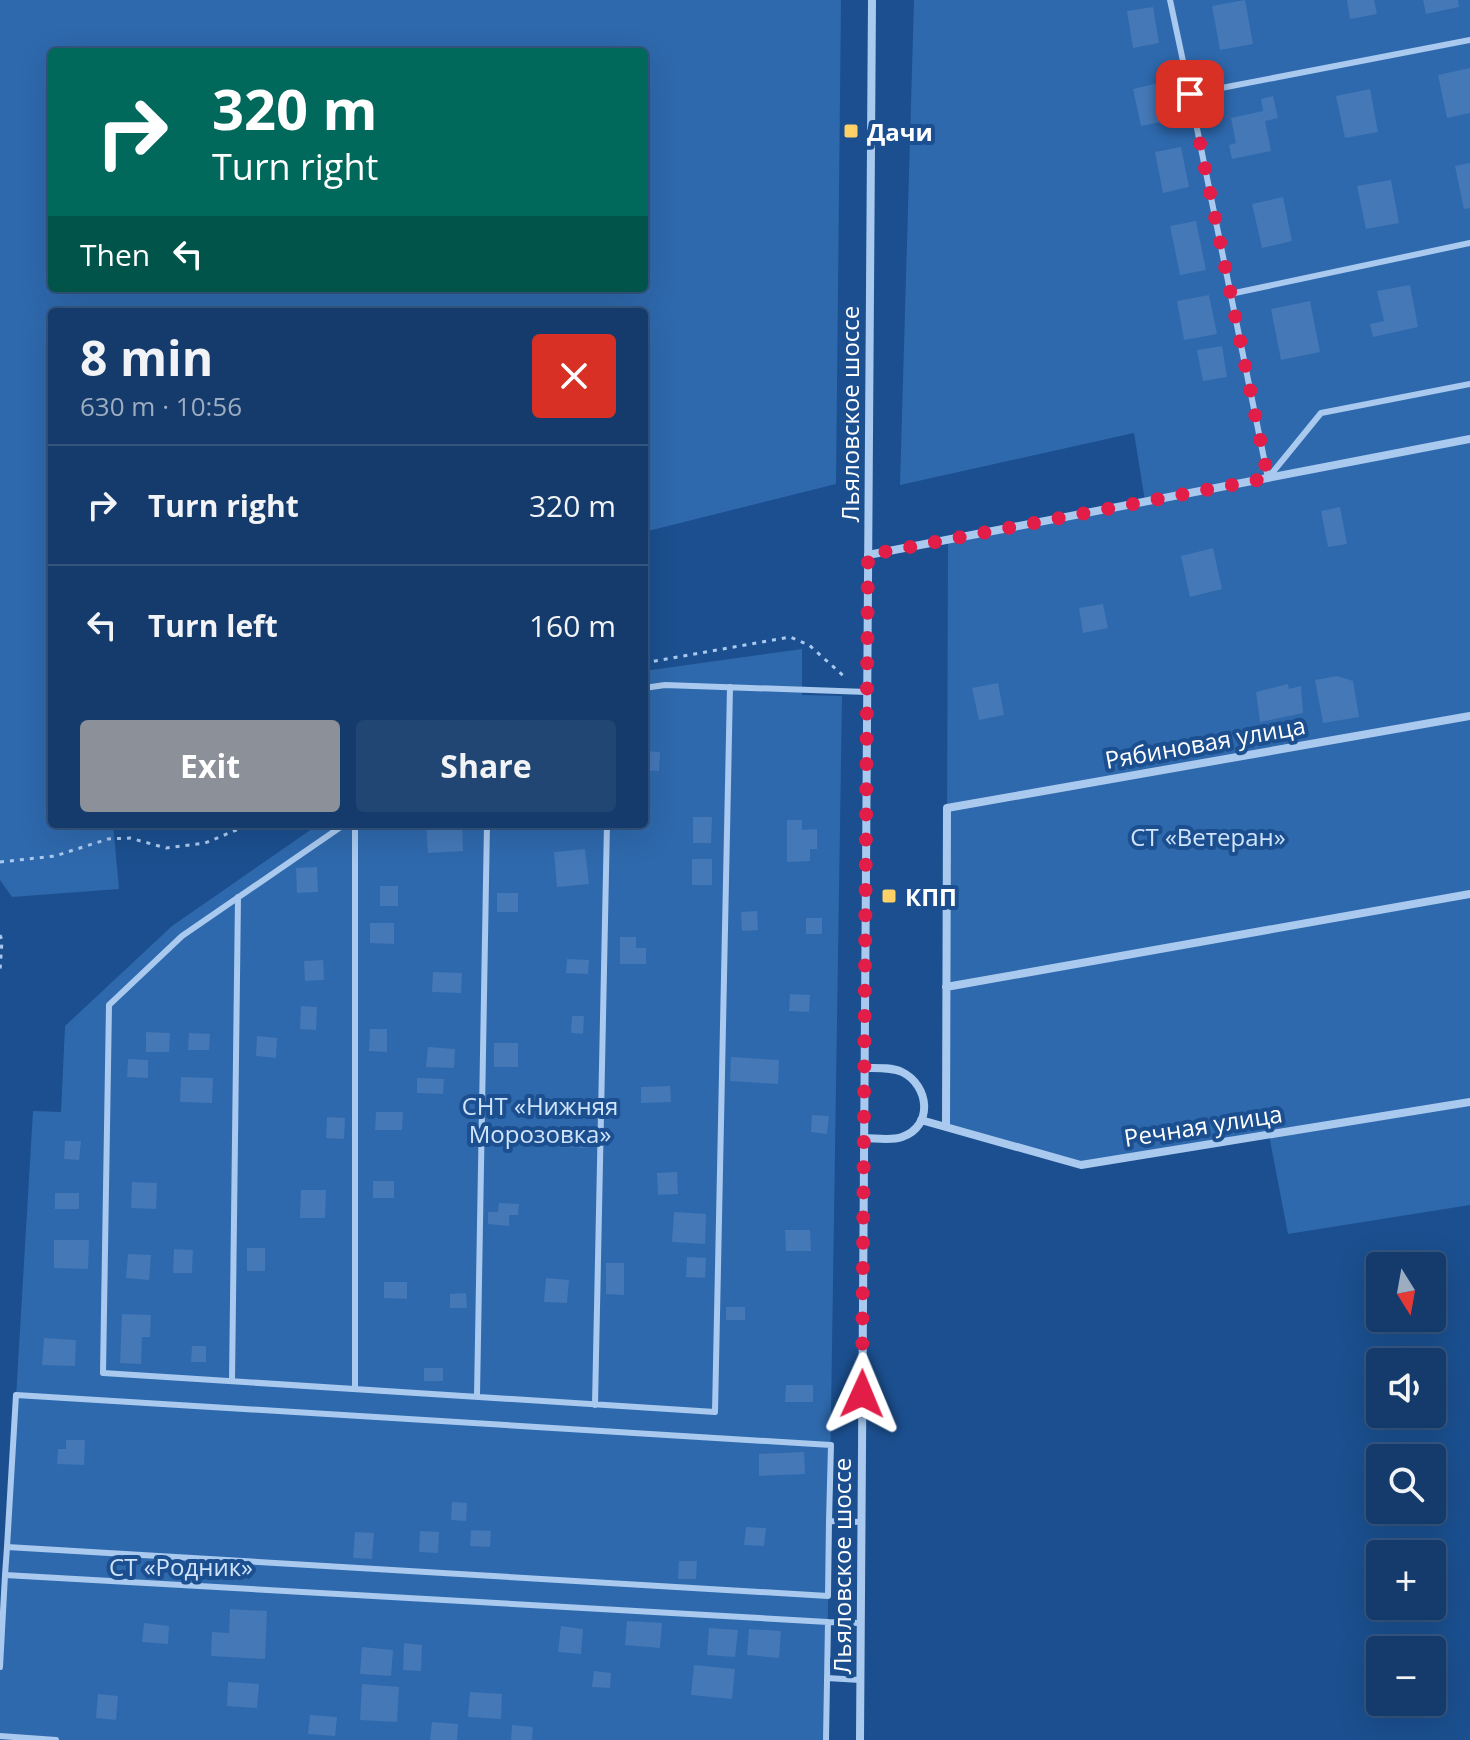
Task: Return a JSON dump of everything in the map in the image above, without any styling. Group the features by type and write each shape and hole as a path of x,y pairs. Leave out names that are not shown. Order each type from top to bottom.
{"street":[{"name":"Льяловское шоссе","path":"860,1740 872,0"},
{"path":"868,555 1470,439"},
{"name":"Рябиновая улица","path":"946,987 947,808 1470,716"},
{"path":"946,1127 946,987 1470,894"},
{"path":"864,1068 891,1068 910,1077 923,1094 925,1105 921,1120 912,1132 901,1138 864,1138"},
{"name":"Речная улица","path":"921,1120 1081,1165 1470,1102"}],"lane":[{"path":"1170,0 1268,478"},
{"path":"1190,94 1470,40"},
{"path":"1230,294 1470,243"},
{"path":"1268,478 1321,413 1470,384"},
{"path":"648,687 665,685 867,692"},
{"path":"339,828 182,936 109,1005 103,1373 715,1412 730,687"},
{"path":"355,828 355,1388"},
{"path":"477,1396 487,828"},
{"path":"595,1405 607,828"},
{"path":"232,1381 238,897"},
{"path":"0,1667 5,1575 16,1395 831,1445 828,1596 7,1547"},
{"path":"829,1521 861,1522"},
{"path":"5,1575 860,1623"},
{"path":"826,1740 828,1622"},
{"path":"827,1678 860,1680"},
{"path":"0,1736 56,1740"}],"path":[{"path":"648,662 790,637 809,645 843,676 867,692"},
{"path":"0,862 55,856 108,839 130,838 166,848 205,843 241,828"},
{"path":"0,935 0,971"}],"green space":[{"path":"0,0 841,0 836,484 648,531 648,308 48,308 48,828 113,828 119,889 12,897 0,880"},
{"name":"СТ «Ветеран»","path":"914,0 1470,0 1470,1205 1288,1234 1269,1135 1081,1165 946,1127 948,540 1145,501 1134,433 900,485"},
{"name":"СНТ «Нижняя Морозовка»","path":"802,649 802,695 842,696 826,1740 0,1740 0,1667 33,1111 61,1112 65,1026 172,926 313,828 648,828 648,670"}],"building":[{"path":"1245,0 1253,44 1220,50 1212,6"},
{"path":"1347,0 1374,0 1377,14 1350,19"},
{"path":"1423,0 1458,0 1459,7 1426,14"},
{"path":"1153,7 1159,43 1133,48 1127,11"},
{"path":"1470,68 1470,113 1447,118 1438,75"},
{"path":"1167,81 1175,119 1141,126 1133,89"},
{"path":"1370,89 1378,132 1345,138 1336,96"},
{"path":"1273,96 1278,118 1265,121 1271,151 1232,159 1229,145 1236,143 1231,118 1263,111 1261,99"},
{"path":"1181,147 1189,187 1163,193 1155,152"},
{"path":"1470,163 1470,208 1464,209 1455,166"},
{"path":"1391,180 1399,223 1366,229 1357,186"},
{"path":"1283,197 1292,241 1262,248 1252,204"},
{"path":"1196,221 1206,270 1180,275 1170,226"},
{"path":"1410,285 1418,327 1373,337 1370,324 1384,321 1377,291"},
{"path":"1209,295 1217,334 1184,340 1177,301"},
{"path":"1310,301 1320,352 1281,360 1271,309"},
{"path":"1222,346 1227,377 1203,381 1197,350"},
{"path":"1340,507 1347,544 1328,547 1321,511"},
{"path":"1213,548 1222,589 1190,597 1181,556"},
{"path":"1103,604 1108,628 1083,633 1079,608"},
{"path":"1337,676 1353,681 1359,717 1323,723 1315,680"},
{"path":"998,683 1004,715 979,720 972,688"},
{"path":"1288,684 1289,689 1301,686 1303,713 1260,722 1256,692"},
{"path":"648,751 660,752 659,771 648,770"},
{"path":"693,817 712,817 711,843 693,843"},
{"path":"787,820 802,820 802,830 817,829 817,849 810,849 810,861 787,862"},
{"path":"426,828 462,828 463,851 428,853"},
{"path":"585,849 589,884 557,887 554,852"},
{"path":"692,859 712,859 712,885 692,885"},
{"path":"317,867 318,892 297,893 296,868"},
{"path":"380,886 398,886 398,906 380,906"},
{"path":"497,893 518,893 518,912 497,912"},
{"path":"757,911 758,930 742,931 741,912"},
{"path":"806,918 822,918 822,934 806,934"},
{"path":"370,923 394,923 394,944 370,943"},
{"path":"620,937 636,937 636,948 646,948 646,964 620,964"},
{"path":"567,959 589,960 588,974 566,973"},
{"path":"323,960 324,980 305,981 304,961"},
{"path":"433,972 462,973 461,993 432,992"},
{"path":"790,994 810,995 809,1012 789,1011"},
{"path":"301,1006 317,1007 316,1030 300,1029"},
{"path":"572,1016 584,1016 583,1034 571,1033"},
{"path":"370,1029 387,1029 387,1052 369,1051"},
{"path":"146,1032 170,1033 169,1052 146,1052"},
{"path":"189,1033 210,1034 209,1050 188,1050"},
{"path":"257,1036 277,1038 276,1058 256,1056"},
{"path":"494,1043 518,1043 518,1067 494,1067"},
{"path":"428,1047 455,1049 454,1068 426,1067"},
{"path":"731,1057 779,1060 778,1084 730,1081"},
{"path":"128,1059 148,1060 148,1078 127,1077"},
{"path":"181,1077 213,1078 212,1103 180,1102"},
{"path":"417,1078 444,1079 443,1094 417,1093"},
{"path":"670,1086 671,1102 641,1103 641,1087"},
{"path":"376,1112 403,1112 402,1130 375,1130"},
{"path":"812,1115 829,1116 827,1134 811,1132"},
{"path":"327,1117 345,1118 344,1139 326,1138"},
{"path":"559,1126 587,1127 586,1148 559,1147"},
{"path":"65,1141 81,1141 79,1160 64,1159"},
{"path":"677,1172 678,1194 658,1195 657,1173"},
{"path":"373,1181 394,1181 394,1198 373,1198"},
{"path":"132,1182 157,1183 156,1209 131,1208"},
{"path":"301,1190 326,1190 325,1218 300,1218"},
{"path":"55,1193 79,1193 79,1209 55,1209"},
{"path":"499,1203 519,1204 518,1215 509,1215 509,1226 488,1224 488,1212 498,1212"},
{"path":"674,1212 706,1214 705,1244 672,1242"},
{"path":"785,1230 810,1230 811,1251 786,1251"},
{"path":"54,1240 89,1240 88,1269 54,1268"},
{"path":"247,1248 265,1248 265,1271 247,1271"},
{"path":"174,1249 193,1250 192,1273 173,1273"},
{"path":"128,1254 151,1255 149,1280 126,1278"},
{"path":"687,1257 706,1258 705,1278 686,1277"},
{"path":"606,1263 624,1263 624,1295 606,1294"},
{"path":"546,1278 569,1280 567,1303 544,1302"},
{"path":"384,1282 407,1282 407,1299 384,1298"},
{"path":"466,1293 467,1308 450,1308 450,1294"},
{"path":"726,1307 745,1307 745,1320 726,1320"},
{"path":"122,1314 151,1315 150,1337 142,1337 141,1364 120,1363"},
{"path":"44,1338 76,1340 75,1366 42,1365"},
{"path":"192,1346 206,1346 206,1362 191,1362"},
{"path":"424,1368 443,1368 443,1381 424,1381"},
{"path":"786,1385 813,1385 813,1402 785,1402"},
{"path":"66,1440 85,1440 84,1465 57,1464 58,1449 66,1449"},
{"path":"804,1452 805,1474 759,1476 759,1454"},
{"path":"452,1502 467,1503 466,1521 451,1520"},
{"path":"746,1527 766,1528 764,1546 744,1545"},
{"path":"471,1530 491,1531 490,1547 470,1546"},
{"path":"420,1531 439,1532 438,1553 419,1552"},
{"path":"355,1532 374,1533 372,1559 353,1558"},
{"path":"679,1561 697,1561 696,1579 678,1579"},
{"path":"230,1609 267,1611 265,1659 211,1656 212,1632 229,1633"},
{"path":"627,1621 662,1623 660,1648 625,1645"},
{"path":"144,1623 169,1626 168,1644 142,1642"},
{"path":"561,1626 583,1629 581,1654 558,1652"},
{"path":"709,1628 738,1630 735,1657 707,1655"},
{"path":"749,1629 781,1631 779,1658 747,1655"},
{"path":"404,1643 422,1645 421,1671 403,1670"},
{"path":"362,1647 393,1650 391,1676 360,1674"},
{"path":"694,1665 735,1669 732,1699 691,1695"},
{"path":"594,1671 611,1673 610,1688 592,1687"},
{"path":"228,1682 259,1684 257,1708 227,1706"},
{"path":"362,1684 399,1687 397,1722 360,1720"},
{"path":"470,1692 502,1694 501,1719 468,1717"},
{"path":"98,1694 118,1696 116,1720 96,1718"},
{"path":"310,1715 337,1717 335,1736 308,1734"},
{"path":"432,1722 458,1724 457,1740 430,1740"},
{"path":"512,1725 533,1727 532,1740 511,1740"}],"place":[{"name":"Дачи","path":"851,131"},
{"name":"КПП","path":"889,896"}],"route":[{"path":"862,1394 868,555 1268,478 1190,94"}],"park label":[{"name":"СТ «Родник»","path":"181,1566"}]}
